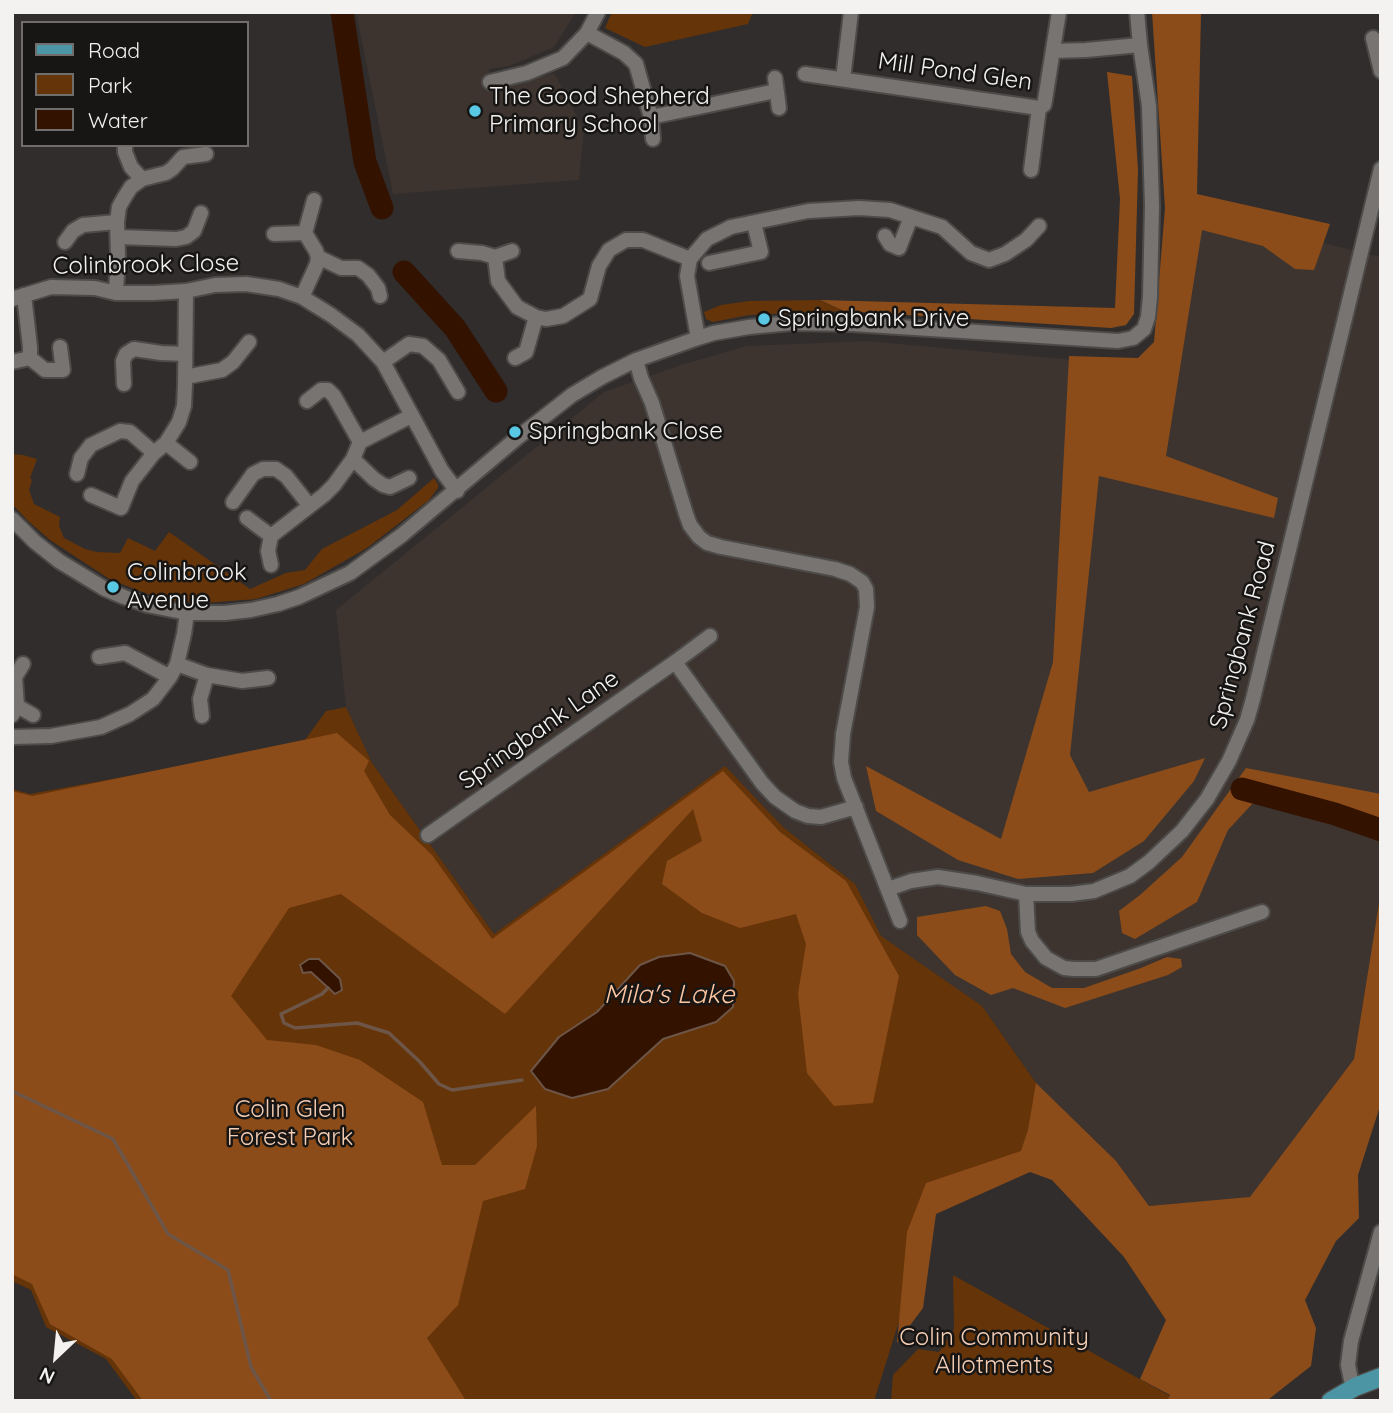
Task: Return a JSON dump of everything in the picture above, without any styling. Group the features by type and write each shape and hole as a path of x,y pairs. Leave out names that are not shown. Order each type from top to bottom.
{"main road":[{"path":"1331,1401 1355,1387 1381,1377"}],"street":[{"path":"490,82 563,58 587,33 598,12"},
{"path":"843,79 851,12"},
{"name":"Mill Pond Glen","path":"805,74 1039,108 1044,105 1059,12"},
{"path":"14,525 60,561 105,589 147,605 187,613 251,610 278,604 313,591 350,573 457,491 517,438 572,395 636,360 670,346 714,333 792,323 1118,341 1133,338 1144,329 1148,317 1152,206 1149,106 1137,12"},
{"path":"587,33 624,53 636,64 651,117 653,139"},
{"path":"1373,38 1381,71"},
{"name":"Mill Pond Glen","path":"1053,51 1140,45"},
{"path":"651,117 776,84 779,108"},
{"path":"1031,170 1039,108"},
{"path":"125,147 131,167 142,179"},
{"path":"116,293 119,207 131,187 142,179 173,169 183,151 206,154"},
{"name":"Springbank Road","path":"888,890 911,881 937,877 1026,894 1094,891 1130,876 1158,855 1182,831 1207,799 1229,761 1247,720 1381,169"},
{"path":"302,297 318,257 305,233 314,200"},
{"path":"698,338 687,276 690,259 708,239 731,227 808,211 859,208 890,210 942,228 971,253 989,260 1030,245 1039,226"},
{"path":"118,237 186,237 194,231 201,213"},
{"path":"885,236 890,244 899,247 911,217"},
{"path":"65,242 72,231 83,225 117,222"},
{"path":"709,263 761,252 754,223"},
{"path":"274,234 305,233"},
{"path":"495,257 498,281 517,307 546,319 563,316 590,299 599,266 609,250 626,240 643,240 690,259"},
{"path":"458,251 495,257 512,251"},
{"path":"318,257 341,268 358,268 368,275 378,288 380,296"},
{"name":"Colinbrook Close","path":"18,297 51,287 95,288 116,293 186,291 215,285 246,284 279,289 302,297 358,335 383,362 442,471 457,491"},
{"path":"91,495 121,508 132,481 154,453 166,443 179,422 184,406 186,291"},
{"path":"18,297 30,347 30,358"},
{"path":"515,358 526,352 536,317"},
{"path":"185,377 222,370 233,362 249,342"},
{"path":"383,362 409,344 423,346 439,360 458,391"},
{"path":"12,362 30,358 46,370 64,370 60,347"},
{"path":"124,384 122,361 126,354 134,349 161,354 185,354"},
{"path":"636,360 652,402 686,514 699,537 707,543 721,547 835,569 862,582 866,589 867,607 841,749 841,762 844,778 900,921"},
{"path":"307,401 321,390 328,390 360,442"},
{"path":"271,565 268,551 271,536 334,485 353,459 360,442 411,416"},
{"path":"76,474 81,458 91,445 120,431 130,432 154,453"},
{"path":"166,443 190,462"},
{"path":"353,459 383,485 390,487 409,478"},
{"path":"233,502 253,474 263,469 275,469 286,476 309,505"},
{"path":"247,518 271,536"},
{"path":"12,737 51,736 101,727 130,714 153,699 177,664 187,613"},
{"name":"Springbank Lane","path":"428,835 710,636"},
{"path":"99,657 125,653 170,677"},
{"path":"675,662 762,783 775,797 795,811 808,816 821,817 856,807"},
{"path":"23,664 15,677 15,711 33,715"},
{"path":"177,664 207,675 242,681 268,678"},
{"path":"202,716 200,699 207,675"},
{"path":"1026,894 1028,932 1032,941 1046,958 1064,968 1074,969 1096,969 1262,912"},
{"path":"1355,1387 1348,1365 1351,1341 1381,1232"}],"shaded area":[{"name":"The Good Shepherd Primary School","path":"356,12 576,12 554,47 509,66 489,69 491,91 554,73 584,130 579,180 393,194"},
{"path":"1198,212 1381,257 1381,891 1354,1059 1250,1198 1149,1206 1116,1161 1036,1083 982,1006 880,936 855,884 783,827 725,766 494,934 372,763 346,707 336,610 604,392 681,365 747,346 867,341 1074,360 1170,364"}],"green space":[{"path":"612,12 753,12 748,24 645,47 605,28"},
{"path":"1152,12 1201,12 1197,194 1330,224 1314,270 1295,269 1263,246 1202,230 1166,456 1278,498 1274,518 1099,476 1070,755 1089,792 1205,758 1194,781 1144,841 1093,873 1018,879 958,860 876,811 866,766 1001,839 1053,662 1069,356 1138,358 1154,342 1165,208"},
{"path":"1107,72 1132,76 1138,170 1134,314 1126,325 1111,328 844,311 820,300 1115,308 1120,199"},
{"path":"819,300 844,311 749,315 713,322 706,319 704,312 721,305 749,301"},
{"path":"12,454 37,459 29,490 34,504 60,517 59,526 64,538 97,552 120,553 128,538 155,551 169,532 250,589 286,573 305,570 322,549 397,510 434,478 438,488 429,500 367,548 304,584 256,599 204,603 177,601 148,594 111,580 50,540 28,521 12,504"},
{"name":"Colin Glen Forest Park","path":"346,707 372,763 494,934 725,766 783,827 855,884 881,936 982,1006 1036,1083 1036,1162 934,1210 874,1401 137,1401 106,1359 46,1327 31,1290 12,1281 12,789 30,794 302,744 326,711"},
{"path":"337,733 369,761 364,771 390,815 432,855 492,939 723,771 780,832 846,881 899,976 873,1103 834,1106 807,1073 798,994 806,944 796,914 740,928 702,913 662,884 667,861 702,841 693,809 505,1014 341,894 289,908 231,996 267,1040 316,1045 360,1060 423,1102 442,1165 475,1165 536,1106 537,1146 525,1189 483,1201 458,1305 427,1338 466,1401 143,1401 112,1359 50,1324 32,1284 12,1274 12,791 32,796"},
{"path":"1246,768 1381,794 1381,838 1253,803 1228,830 1197,902 1135,939 1122,933 1119,911 1182,857"},
{"path":"1381,891 1381,1103 1358,1175 1359,1218 1336,1241 1305,1300 1316,1328 1311,1366 1269,1399 1167,1401 1170,1395 1140,1379 1166,1320 1124,1257 1052,1180 1030,1172 936,1214 923,1308 897,1343 907,1232 926,1183 1021,1151 1028,1130 1036,1083 1116,1161 1149,1206 1250,1197 1354,1059"},
{"path":"986,906 1000,911 1007,929 1011,954 1025,972 1052,988 1084,988 1167,957 1181,959 1182,967 1168,975 1065,1008 1013,988 991,995 955,975 917,935 917,917"},
{"name":"Colin Community Allotments","path":"953,1275 1170,1396 1167,1401 891,1401 893,1375 918,1349 939,1352 954,1329"}],"water":[{"name":"Mila's Lake","path":"690,953 725,966 734,981 733,1007 716,1022 663,1039 608,1089 572,1098 545,1089 531,1071 559,1037 597,1012 640,965 659,957"},
{"path":"309,959 319,959 340,979 342,990 335,994 311,972 303,973 300,965"}],"waterway":[{"path":"342,12 365,162 382,208"},
{"path":"404,272 455,328 496,391"},
{"path":"1242,789 1335,814 1381,830"},
{"path":"328,988 322,994 281,1014 284,1023 295,1028 357,1023 389,1033 439,1084 452,1090 522,1080"},
{"path":"12,1091 113,1139 168,1234 228,1270 251,1367 271,1401"}],"place":[{"name":"The Good Shepherd Primary School","path":"475,111"},
{"name":"Springbank Drive","path":"764,319"},
{"name":"Springbank Close","path":"515,432"},
{"name":"Colinbrook Avenue","path":"113,587"}]}
